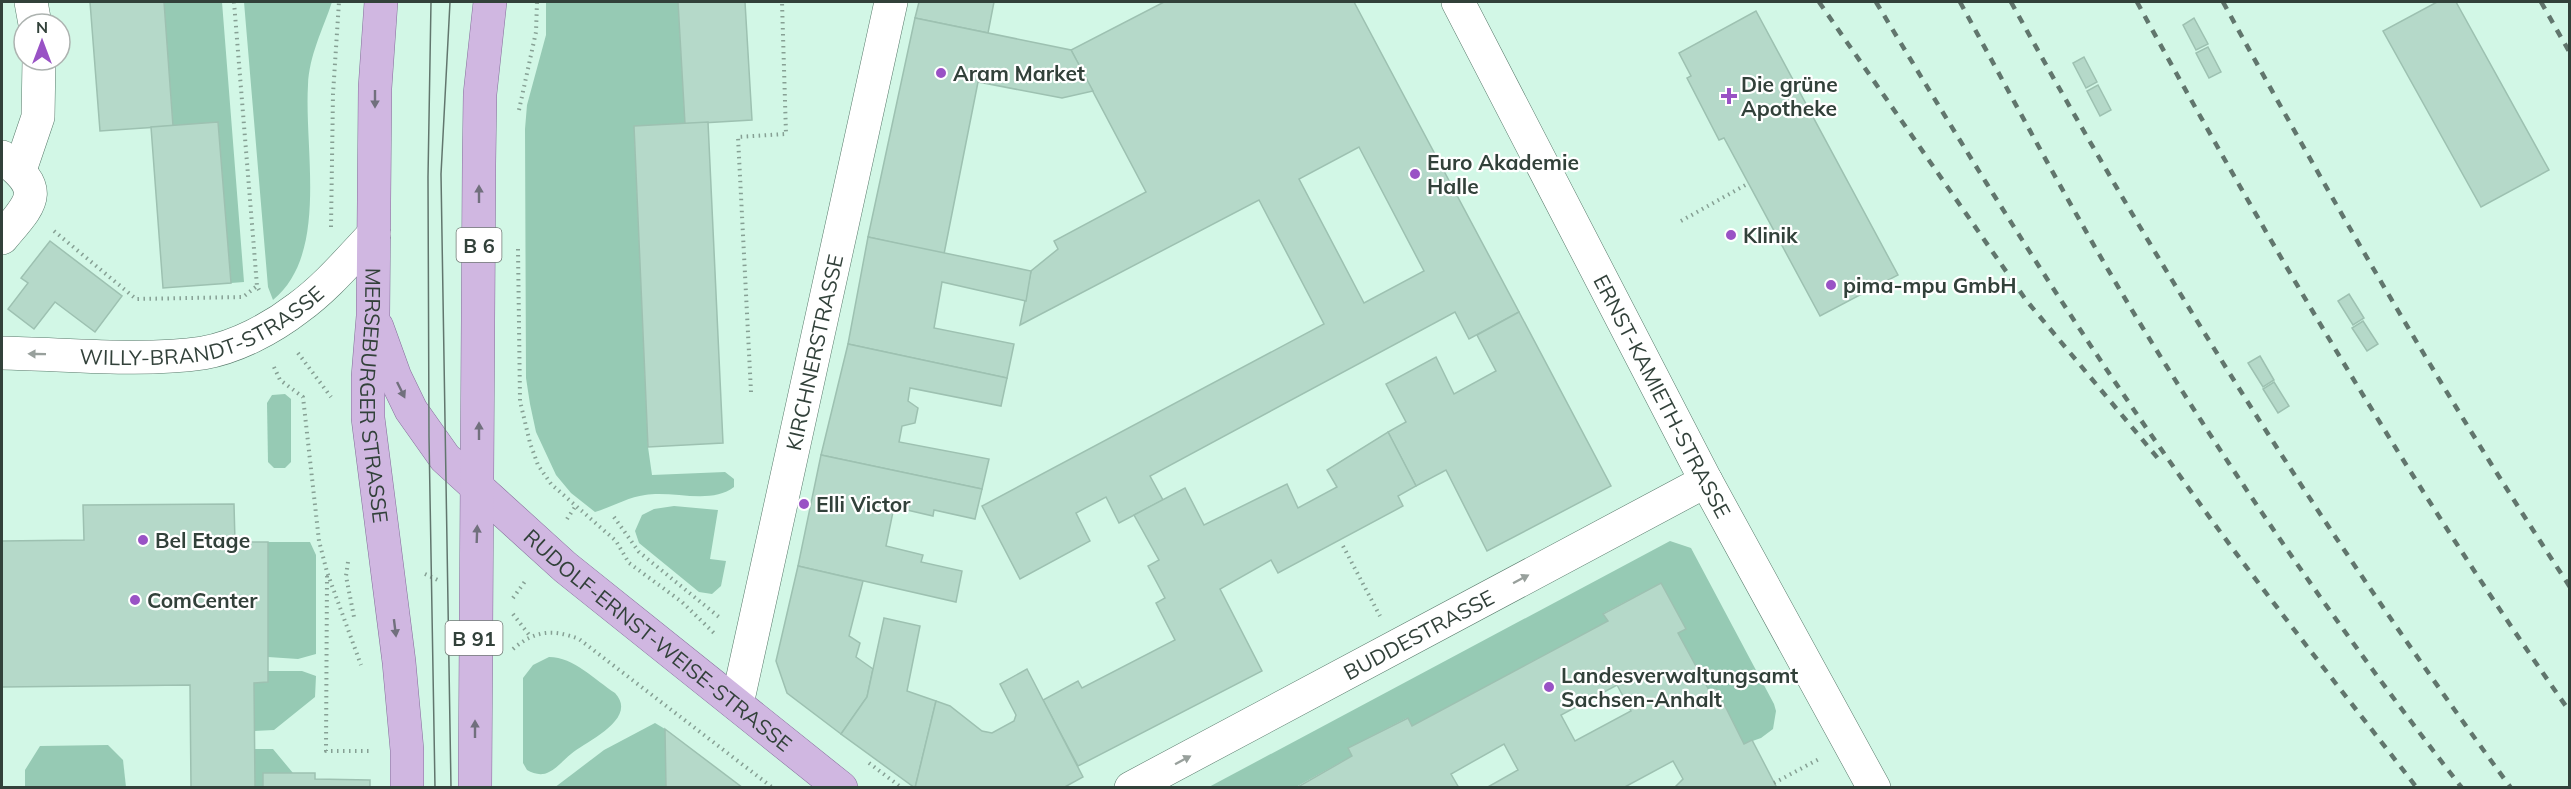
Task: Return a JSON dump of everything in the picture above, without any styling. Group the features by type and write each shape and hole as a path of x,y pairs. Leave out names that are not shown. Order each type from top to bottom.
{"main road":[{"name":"MERSEBURGER STRASSE","path":"381,2 375,87 373,316 368,377 369,418 399,662 407,750 407,788"},
{"name":"B 6","path":"479,489 480,94 490,2"},
{"name":"RUDOLF-ERNST-WEISE-STRASSE","path":"373,316 395,377 411,410 445,458 565,567 737,704 825,783"},
{"name":"B 91","path":"475,788 474,619 479,489"}],"street":[{"name":"KIRCHNERSTRASSE","path":"737,704 891,2"},
{"name":"ERNST-KAMIETH-STRASSE","path":"1458,2 1706,481 1874,788"},
{"path":"2,238 38,219 28,181 11,163 38,117 39,72"},
{"name":"WILLY-BRANDT-STRASSE","path":"2,353 147,356 205,352 229,345 278,321 331,279 374,234"},
{"name":"BUDDESTRASSE","path":"1131,788 1706,481"}],"path":[{"path":"234,2 257,286 296,351 330,395 332,402"},
{"path":"331,279 333,94 339,2"},
{"path":"518,113 536,32 537,2"},
{"path":"751,392 738,137 786,134 782,2"},
{"path":"1682,221 1749,183"},
{"path":"38,219 136,299 243,297 257,286"},
{"path":"518,243 519,374 524,421 538,465 550,484 616,541 629,563 704,621 745,669"},
{"path":"280,380 303,397 319,541 327,572 361,667"},
{"path":"614,517 639,552 710,608 724,622"},
{"path":"1343,546 1396,646"},
{"path":"327,572 326,751 371,751"},
{"path":"530,636 552,632 579,639 773,788"},
{"path":"370,741 374,762"},
{"path":"1774,783 1787,777"}],"green space":[{"path":"164,2 222,2 244,282 231,283 218,123 173,126"},
{"path":"244,2 332,2 309,74 310,200 308,229 302,256 290,280 273,300 268,287"},
{"path":"546,2 678,2 685,124 634,126 648,447 652,475 725,472 734,479 734,487 725,492 703,496 645,495 595,512 571,493 556,475 536,432 526,378 525,129 527,105 546,35"},
{"path":"285,394 291,399 291,462 285,468 274,468 268,462 267,403 272,395"},
{"path":"674,506 718,510 710,559 726,561 721,586 712,594 699,592 639,543 635,531 642,515 654,509"},
{"path":"1670,541 1691,548 1774,704 1776,711 1773,729 1761,738 1744,744 1710,692 1678,633 1686,629 1661,583 1604,613 1608,621 1412,726 1407,718 1348,748 1352,756 1296,787 1207,788"},
{"path":"268,542 310,542 316,555 316,654 298,659 268,657"},
{"path":"549,657 567,661 584,670 615,693 621,703 616,720 608,728 555,768 544,774 538,774 527,770 523,763 523,678 533,665"},
{"path":"268,671 302,671 316,676 315,697 274,730 254,731 254,683 268,682"},
{"path":"655,723 665,729 666,787 554,788 604,750"},
{"path":"108,745 123,760 126,787 25,787 25,770 40,746"},
{"path":"254,749 273,749 293,773 263,773 263,787 255,787"}],"building":[{"path":"90,2 164,2 173,126 100,131"},
{"path":"678,2 745,2 752,120 685,124"},
{"path":"919,2 994,2 988,33 915,18"},
{"path":"1164,2 1354,2 1519,312 1469,339 1455,312 1150,476 1163,500 1119,523 1106,497 1076,513 1090,541 1020,579 982,506 1324,324 1259,200 1020,325 1031,271 1058,249 1054,241 1146,192 1071,50","holes":["1359,147 1424,271 1364,303 1299,179"]},
{"path":"2437,2 2456,2 2549,170 2481,207 2383,31"},
{"path":"1756,11 1898,275 1820,316 1724,138 1719,140 1687,78 1691,76 1679,53"},
{"path":"915,18 1071,50 1093,91 1062,98 978,82 944,254 868,237"},
{"path":"2194,18 2208,44 2196,50 2183,25"},
{"path":"2208,47 2221,72 2209,78 2196,53"},
{"path":"2084,57 2097,82 2086,88 2073,63"},
{"path":"2098,85 2111,110 2100,116 2087,91"},
{"path":"218,122 231,283 163,288 151,127"},
{"path":"708,122 723,443 648,447 634,126"},
{"path":"868,237 1031,271 1026,301 942,282 934,328 1014,344 1007,378 848,344"},
{"path":"50,241 122,296 95,332 55,302 34,329 8,309 28,283 21,278"},
{"path":"2349,294 2364,318 2353,325 2338,301"},
{"path":"1519,312 1611,486 1487,551 1446,470 1416,486 1388,432 1406,422 1386,384 1436,357 1454,394 1496,371 1477,335"},
{"path":"2363,321 2378,344 2367,351 2352,328"},
{"path":"848,344 1007,378 1001,406 910,388 908,401 918,408 915,423 902,426 899,442 989,459 982,489 821,455"},
{"path":"2260,356 2274,380 2263,387 2248,363"},
{"path":"2274,382 2289,406 2278,413 2263,389"},
{"path":"1388,432 1416,486 1398,496 1403,506 1278,573 1271,560 1220,589 1262,671 1078,766 1043,700 1078,681 1082,688 1175,640 1156,603 1165,598 1148,566 1159,560 1134,515 1185,488 1204,525 1287,484 1298,508 1337,487 1327,470"},
{"path":"821,455 982,489 975,519 934,510 933,516 894,507 886,546 923,555 921,562 962,571 956,602 798,566"},
{"name":"ComCenter","path":"234,504 235,542 268,542 268,682 254,683 255,788 191,788 190,685 2,687 2,541 84,540 83,505"},
{"path":"798,566 863,581 849,636 860,643 856,657 873,669 867,697 841,734 787,693 776,661"},
{"name":"Landesverwaltungsamt Sachsen-Anhalt","path":"1661,583 1686,629 1678,633 1710,692 1716,688 1744,744 1752,740 1777,788 1674,788 1683,779 1673,761 1623,788 1486,788 1518,770 1504,744 1451,774 1459,788 1296,788 1352,756 1348,748 1408,718 1412,726 1608,621 1603,614","holes":["1617,685 1631,711 1575,741 1561,715"]},
{"path":"884,618 920,626 907,691 936,701 915,788 841,734 867,697"},
{"path":"1027,669 1083,777 1063,788 915,788 936,701 950,706 982,731 992,733 1014,721 1016,715 1000,684"},
{"path":"665,729 743,788 666,788"},
{"path":"263,773 315,773 315,779 370,780 370,788 263,788"}],"tram line":[{"path":"431,2 428,177 429,437 435,788"},
{"path":"450,2 441,174 451,788"}],"railway":[{"path":"1819,2 2026,300 2161,462"},
{"path":"1876,2 2018,233 2129,403 2290,625 2417,788"},
{"path":"1960,2 2094,245 2178,385 2255,503 2335,618 2462,788"},
{"path":"2011,2 2127,204 2248,403 2376,598 2511,788"},
{"path":"2137,2 2238,183 2343,363 2454,539 2570,712"},
{"path":"2223,2 2390,298 2478,443 2570,587"},
{"path":"2541,2 2570,53"}],"place":[{"name":"Aram Market","path":"941,73"},
{"name":"Die grüne Apotheke","path":"1729,96"},
{"name":"Euro Akademie Halle","path":"1415,174"},
{"name":"Klinik","path":"1731,235"},
{"name":"pima-mpu GmbH","path":"1831,285"},
{"name":"Elli Victor","path":"804,504"},
{"name":"Bel Etage","path":"143,540"},
{"name":"ComCenter","path":"135,600"},
{"name":"Landesverwaltungsamt Sachsen-Anhalt","path":"1549,687"}]}
